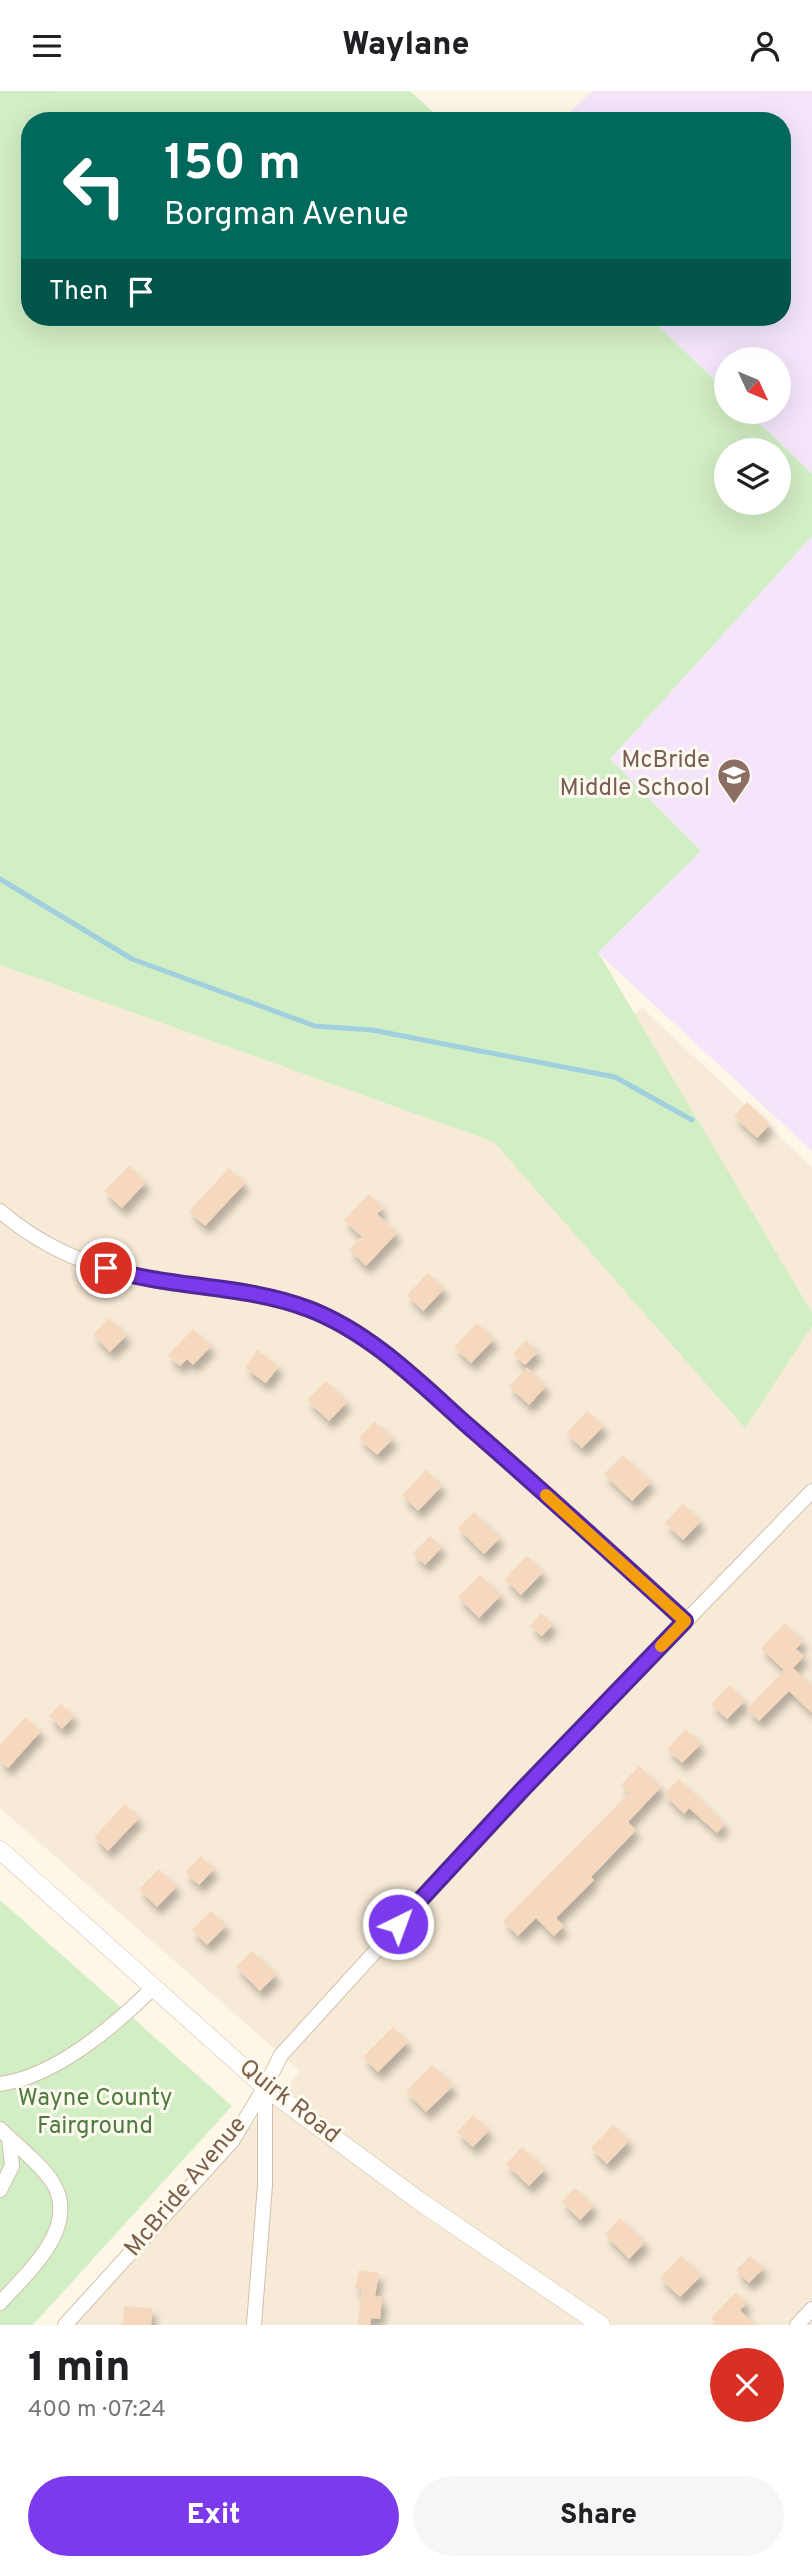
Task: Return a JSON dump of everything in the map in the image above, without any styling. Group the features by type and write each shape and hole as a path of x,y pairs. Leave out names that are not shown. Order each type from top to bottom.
{"street":[{"path":"0,1211 45,1244 85,1262 152,1280 286,1302 330,1318 363,1337 388,1355 518,1469 685,1621"},
{"name":"McBride Avenue","path":"65,2325 232,2141 281,2055 523,1789 812,1491"},
{"name":"Quirk Road","path":"0,1850 265,2087 418,2200 601,2325"},
{"path":"0,2084 24,2079 62,2062 129,2012 154,1987"},
{"path":"254,2325 265,2185 265,2087"},
{"path":"0,2190 12,2166 5,2134"},
{"path":"0,2303 51,2242 58,2224 60,2202 53,2184 5,2134"},
{"path":"797,2325 812,2309"}],"shaded area":[{"path":"592,91 812,91 812,474 791,454 791,438 775,438 760,424 791,424 791,347 714,347 714,379 658,326 791,326 791,112 570,112"},
{"name":"McBride Middle School","path":"812,536 812,1151 597,952 701,851 610,759"},
{"path":"0,965 494,1142 642,1008 812,1167 812,2325 71,2325 300,2071 0,1808"}],"green space":[{"path":"0,91 410,91 433,112 21,112 21,326 658,326 714,379 714,424 760,424 775,438 714,438 714,515 791,515 791,454 812,474 812,536 610,759 701,851 598,952 812,1313 812,1326 745,1428 494,1142 0,965"},
{"name":"Wayne County Fairground","path":"0,1900 232,2106 33,2325 0,2325"}],"building":[{"path":"747,1102 770,1124 757,1138 734,1116"},
{"path":"129,1166 146,1182 122,1208 104,1191"},
{"path":"229,1168 245,1183 205,1226 189,1211"},
{"path":"369,1194 383,1208 377,1214 397,1233 366,1266 349,1249 362,1237 344,1220"},
{"path":"428,1273 444,1289 423,1311 407,1295"},
{"path":"109,1318 127,1335 110,1352 93,1335"},
{"path":"477,1323 494,1339 471,1363 454,1347"},
{"path":"193,1329 211,1346 193,1365 187,1359 180,1366 168,1355"},
{"path":"526,1340 538,1352 525,1365 513,1354"},
{"path":"257,1350 279,1366 266,1383 245,1368"},
{"path":"527,1368 546,1386 529,1405 509,1386"},
{"path":"326,1381 347,1402 329,1421 307,1400"},
{"path":"587,1411 604,1426 582,1448 566,1433"},
{"path":"375,1421 393,1439 377,1455 359,1438"},
{"path":"623,1455 651,1482 632,1501 604,1474"},
{"path":"426,1470 442,1486 418,1511 402,1495"},
{"path":"683,1504 701,1521 683,1540 665,1523"},
{"path":"474,1512 500,1538 484,1554 458,1528"},
{"path":"430,1536 442,1547 425,1565 413,1553"},
{"path":"527,1556 543,1572 521,1595 505,1579"},
{"path":"480,1575 501,1595 479,1618 458,1597"},
{"path":"541,1613 553,1624 542,1636 530,1626"},
{"path":"785,1623 803,1641 796,1649 804,1656 793,1668 812,1686 812,1713 789,1691 759,1721 747,1709 784,1670 761,1648"},
{"path":"729,1685 745,1701 727,1719 711,1704"},
{"path":"61,1704 74,1716 62,1729 49,1716"},
{"path":"25,1717 41,1731 8,1768 0,1761 0,1745"},
{"path":"686,1729 701,1744 682,1763 667,1749"},
{"path":"639,1766 661,1787 628,1822 636,1830 591,1877 594,1880 556,1918 564,1926 554,1936 536,1918 518,1936 503,1921 629,1793 621,1785"},
{"path":"679,1779 725,1824 717,1833 689,1808 684,1814 664,1794"},
{"path":"125,1804 139,1818 108,1851 94,1837"},
{"path":"201,1856 214,1869 199,1885 185,1872"},
{"path":"159,1869 177,1886 157,1907 139,1889"},
{"path":"211,1911 226,1926 207,1945 192,1930"},
{"path":"252,1951 276,1975 260,1991 236,1967"},
{"path":"393,2027 408,2042 378,2072 363,2057"},
{"path":"432,2065 453,2086 426,2112 406,2091"},
{"path":"473,2115 489,2130 473,2147 457,2132"},
{"path":"613,2125 629,2141 607,2164 591,2148"},
{"path":"522,2147 545,2169 529,2186 506,2164"},
{"path":"575,2188 594,2206 580,2220 562,2202"},
{"path":"620,2218 645,2242 629,2259 605,2234"},
{"path":"681,2256 702,2275 680,2297 660,2278"},
{"path":"750,2256 764,2268 749,2283 736,2270"},
{"path":"359,2270 379,2273 375,2296 382,2297 380,2319 371,2318 370,2325 358,2324 362,2289 355,2288"},
{"path":"736,2292 747,2303 740,2310 755,2325 718,2325 711,2318"},
{"path":"124,2306 152,2308 151,2325 123,2325"}],"waterway":[{"path":"0,879 132,959 315,1026 372,1030 615,1077 692,1120"}],"slow traffic":[{"path":"546,1495 685,1621 661,1646"}],"place":[{"name":"McBride Middle School","path":"734,805"}],"route":[{"path":"106,1268 152,1280 264,1296 309,1309 363,1337 388,1355 518,1469 685,1621 398,1924"}]}
